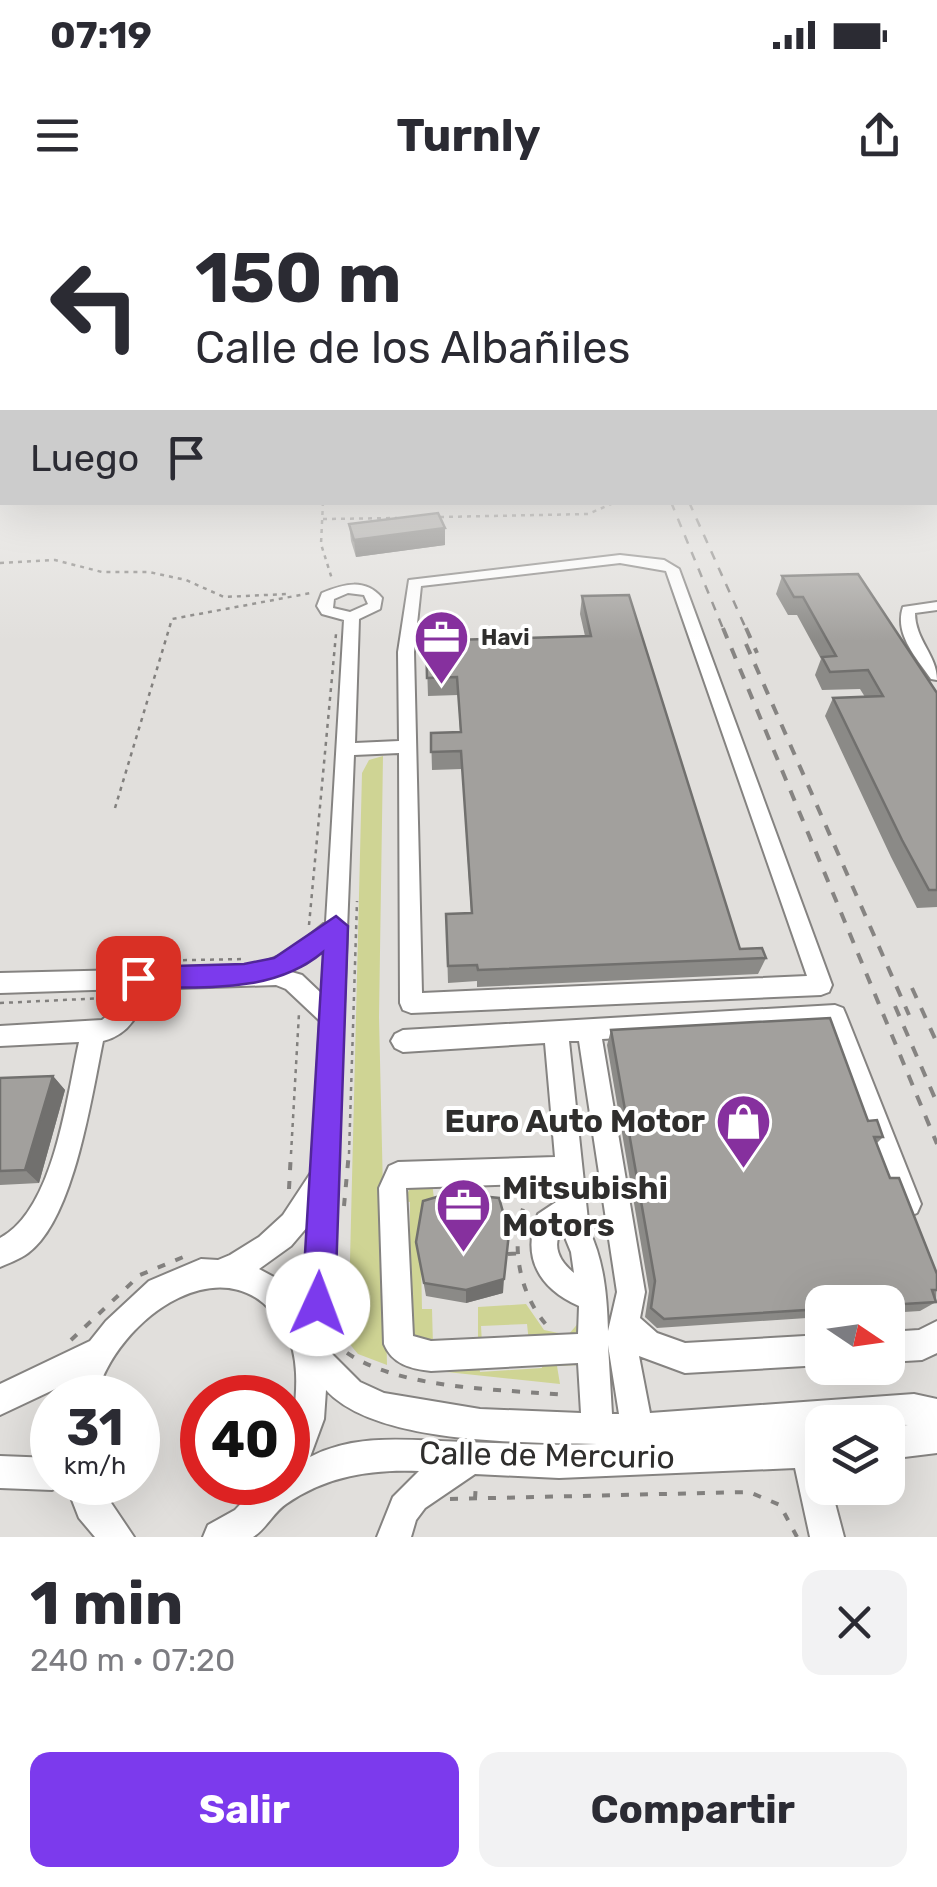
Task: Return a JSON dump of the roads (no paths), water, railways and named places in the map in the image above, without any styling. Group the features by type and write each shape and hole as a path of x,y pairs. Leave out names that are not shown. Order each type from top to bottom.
{"street":[{"path":"620,559 669,566 822,986 412,1002 407,747 406,652 414,583 620,559"},
{"path":"348,588 372,594 376,602 371,610 343,621 327,611 322,593 348,588"},
{"path":"937,606 908,610 909,634 937,675"},
{"path":"310,1418 315,1398 309,1343 318,1304 345,749 343,621"},
{"path":"345,749 407,747"},
{"path":"0,983 134,979 246,968 297,958 336,926"},
{"path":"246,968 294,982 332,1017"},
{"path":"0,1036 94,1033 121,1022 134,979"},
{"path":"403,1041 836,1014 917,1227"},
{"path":"590,1029 631,1292 621,1336 636,1429"},
{"path":"556,1031 569,1170 592,1298 599,1430"},
{"path":"0,1253 24,1243 51,1198 94,1033"},
{"path":"569,1170 398,1176 392,1188 399,1344 414,1354 431,1356 592,1348"},
{"path":"90,1375 99,1352 132,1311 159,1290 210,1263 253,1260 283,1240 303,1214 324,1174"},
{"path":"574,1207 548,1224 543,1252 557,1280 592,1298"},
{"name":"Calle de Mercurio","path":"210,1263 277,1292 309,1343 350,1393 382,1408 480,1424 599,1430 805,1420"},
{"path":"625,1324 648,1344 684,1358 805,1351"},
{"path":"905,1346 922,1345 937,1336"},
{"path":"0,1400 99,1352"},
{"name":"Calle de Mercurio","path":"905,1410 937,1414"},
{"path":"736,1422 805,1442"},
{"path":"905,1441 937,1436"},
{"name":"Calle de Mercurio","path":"310,1471 336,1461 386,1454 478,1455 559,1462 805,1447"},
{"path":"394,1537 406,1504 423,1486 478,1455"},
{"path":"0,1472 30,1473"},
{"path":"90,1505 118,1536"},
{"path":"237,1532 262,1505"},
{"path":"823,1505 827,1537"}],"railway":[{"path":"677,516 724,631"},
{"path":"695,516 747,631"},
{"path":"723,628 937,1144"},
{"path":"746,628 757,653"},
{"path":"746,644 909,1015"},
{"path":"912,988 937,1043"},
{"path":"895,1006 937,1103"}],"place":[{"name":"Havi","path":"442,686"},
{"name":"Euro Auto Motor","path":"744,1170"},
{"name":"Mitsubishi Motors","path":"463,1255"}]}
